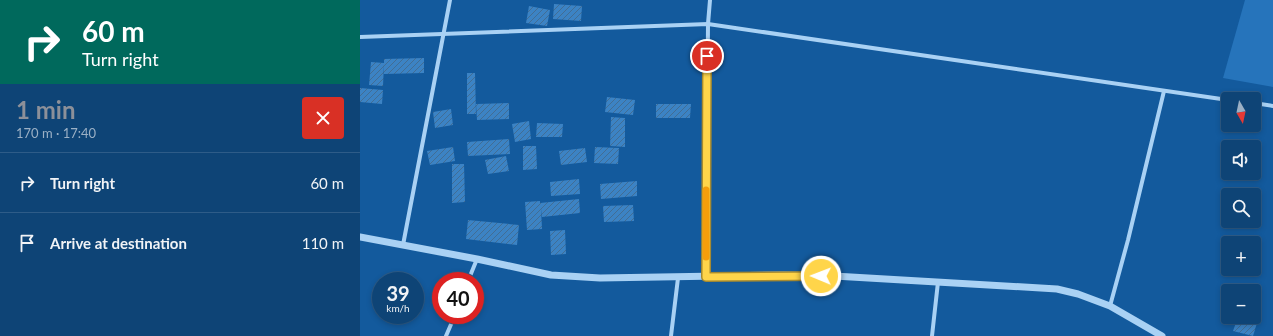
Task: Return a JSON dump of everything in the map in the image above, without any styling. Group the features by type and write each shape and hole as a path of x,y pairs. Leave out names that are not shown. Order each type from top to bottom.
{"street":[{"path":"403,245 442,34 450,0"},
{"path":"706,277 708,24 710,0"},
{"path":"360,37 708,24 1221,99"},
{"path":"1110,306 1128,240 1164,91"},
{"path":"1261,104 1273,106"},
{"path":"360,237 551,274 600,278 678,278 784,275 834,276 1057,289 1078,294 1110,306 1162,336"},
{"path":"472,272 477,259"},
{"path":"671,336 678,278"},
{"path":"932,336 938,282"},
{"path":"446,336 451,324"}],"shaded area":[{"path":"1245,0 1273,0 1273,87 1223,78"}],"building":[{"path":"554,4 582,6 581,21 553,19"},
{"path":"529,6 550,10 547,26 526,23"},
{"path":"424,58 424,73 384,74 384,64 383,86 369,85 371,62 384,63 384,59"},
{"path":"467,73 475,73 476,114 467,114"},
{"path":"360,88 383,90 382,104 360,102"},
{"path":"607,97 635,100 633,115 605,112"},
{"path":"509,103 509,119 477,120 476,104"},
{"path":"656,104 691,104 690,118 656,118"},
{"path":"451,109 453,125 435,128 433,112"},
{"path":"611,117 625,118 625,147 610,146"},
{"path":"529,121 531,139 515,142 512,124"},
{"path":"537,123 563,124 562,137 536,137"},
{"path":"509,139 510,154 468,156 467,142"},
{"path":"523,146 536,146 537,169 523,170"},
{"path":"453,147 455,161 430,165 427,151"},
{"path":"595,147 619,148 618,164 594,163"},
{"path":"585,148 587,162 561,165 559,151"},
{"path":"506,156 509,171 488,174 485,160"},
{"path":"452,164 464,164 465,202 452,203"},
{"path":"579,179 580,194 551,196 550,182"},
{"path":"637,181 637,196 601,199 600,184"},
{"path":"579,199 580,213 542,217 541,208 542,229 527,230 525,202 540,201 540,203"},
{"path":"633,205 634,221 604,222 603,206"},
{"path":"468,220 519,225 517,245 466,239"},
{"path":"565,230 566,254 551,255 550,231"},
{"path":"1236,324 1257,324 1253,336 1233,331"}],"slow traffic":[{"path":"706,190 706,257"}],"route":[{"path":"707,56 706,277 784,275 821,276"}]}
